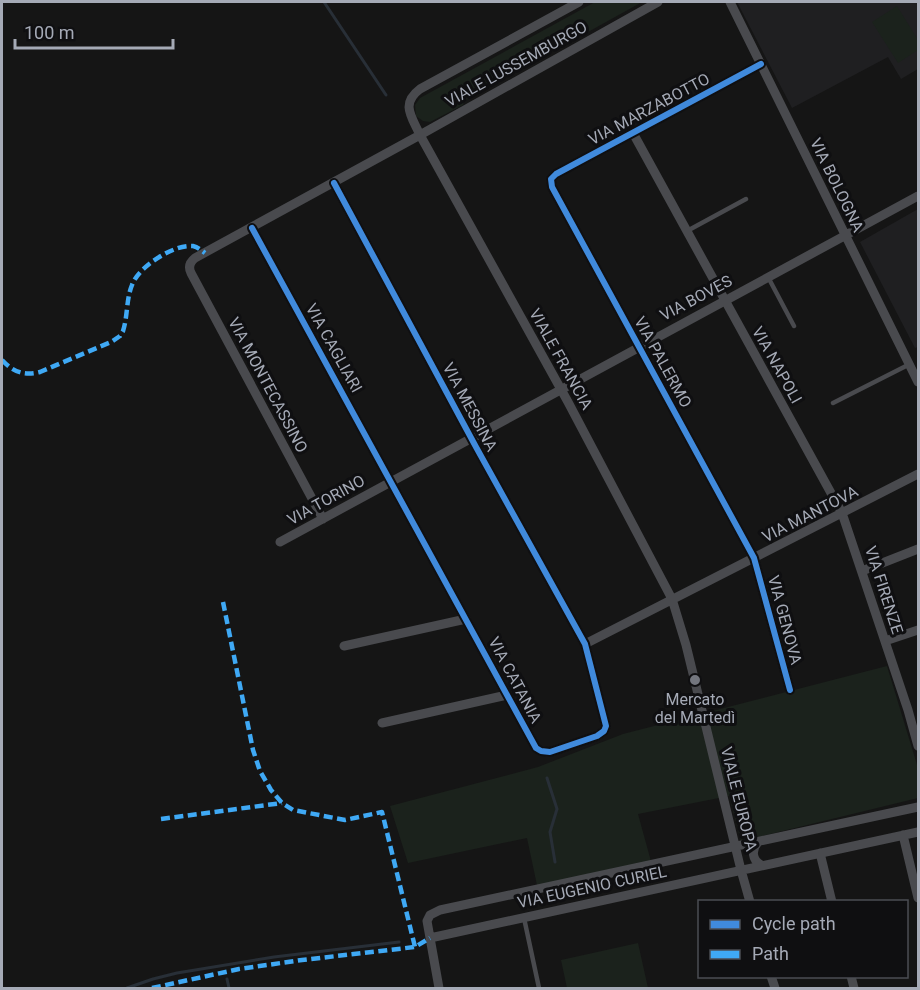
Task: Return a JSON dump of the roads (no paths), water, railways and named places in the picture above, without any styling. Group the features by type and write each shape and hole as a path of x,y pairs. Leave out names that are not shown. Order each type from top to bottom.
{"street":[{"name":"VIALE LUSSEMBURGO","path":"420,135 408,106 416,92 579,2"},
{"name":"VIALE LUSSEMBURGO","path":"189,265 195,258 658,2"},
{"name":"VIA BOLOGNA","path":"730,2 918,381"},
{"name":"VIA MARZABOTTO","path":"551,179 556,174 761,64"},
{"name":"VIA NAPOLI","path":"633,133 842,513"},
{"name":"VIALE FRANCIA","path":"420,135 560,389 672,599"},
{"name":"VIA PALERMO","path":"551,179 552,187 754,558"},
{"name":"VIA MESSINA","path":"334,183 585,644"},
{"name":"VIA BOVES","path":"639,346 918,196"},
{"name":"VIA CAGLIARI","path":"252,228 392,481"},
{"name":"VIA MONTECASSINO","path":"189,265 191,273 323,519"},
{"name":"VIA TORINO","path":"280,542 639,346"},
{"name":"VIA MANTOVA","path":"585,644 918,474"},
{"name":"VIA CATANIA","path":"392,481 536,748 541,751 549,752 593,737 602,733 606,728 585,644"},
{"name":"VIA FIRENZE","path":"842,513 918,746"},
{"path":"862,571 918,549"},
{"name":"VIA GENOVA","path":"754,558 790,690"},
{"name":"VIALE EUROPA","path":"672,599 686,645 749,900"},
{"path":"344,646 466,619"},
{"path":"885,641 918,630"},
{"name":"VIA CATANIA","path":"382,723 507,694"},
{"path":"908,710 918,707"},
{"name":"VIA EUGENIO CURIEL","path":"917,809 441,910 430,915 427,921 430,938 918,832"},
{"path":"903,835 918,898"},
{"path":"758,842 753,852 756,861 761,865"},
{"path":"820,853 832,900"},
{"path":"430,938 439,988"}],"lane":[{"path":"687,231 746,199"},
{"path":"768,277 794,326"},
{"path":"833,403 910,364"},
{"path":"523,917 539,988"}],"waterway":[{"path":"324,2 386,95"},
{"path":"547,778 557,809 550,832 555,862"},
{"path":"127,988 177,973 274,957 399,942"},
{"path":"227,979 229,988"}],"place":[{"name":"Mercato del Martedì","path":"695,680"}]}
